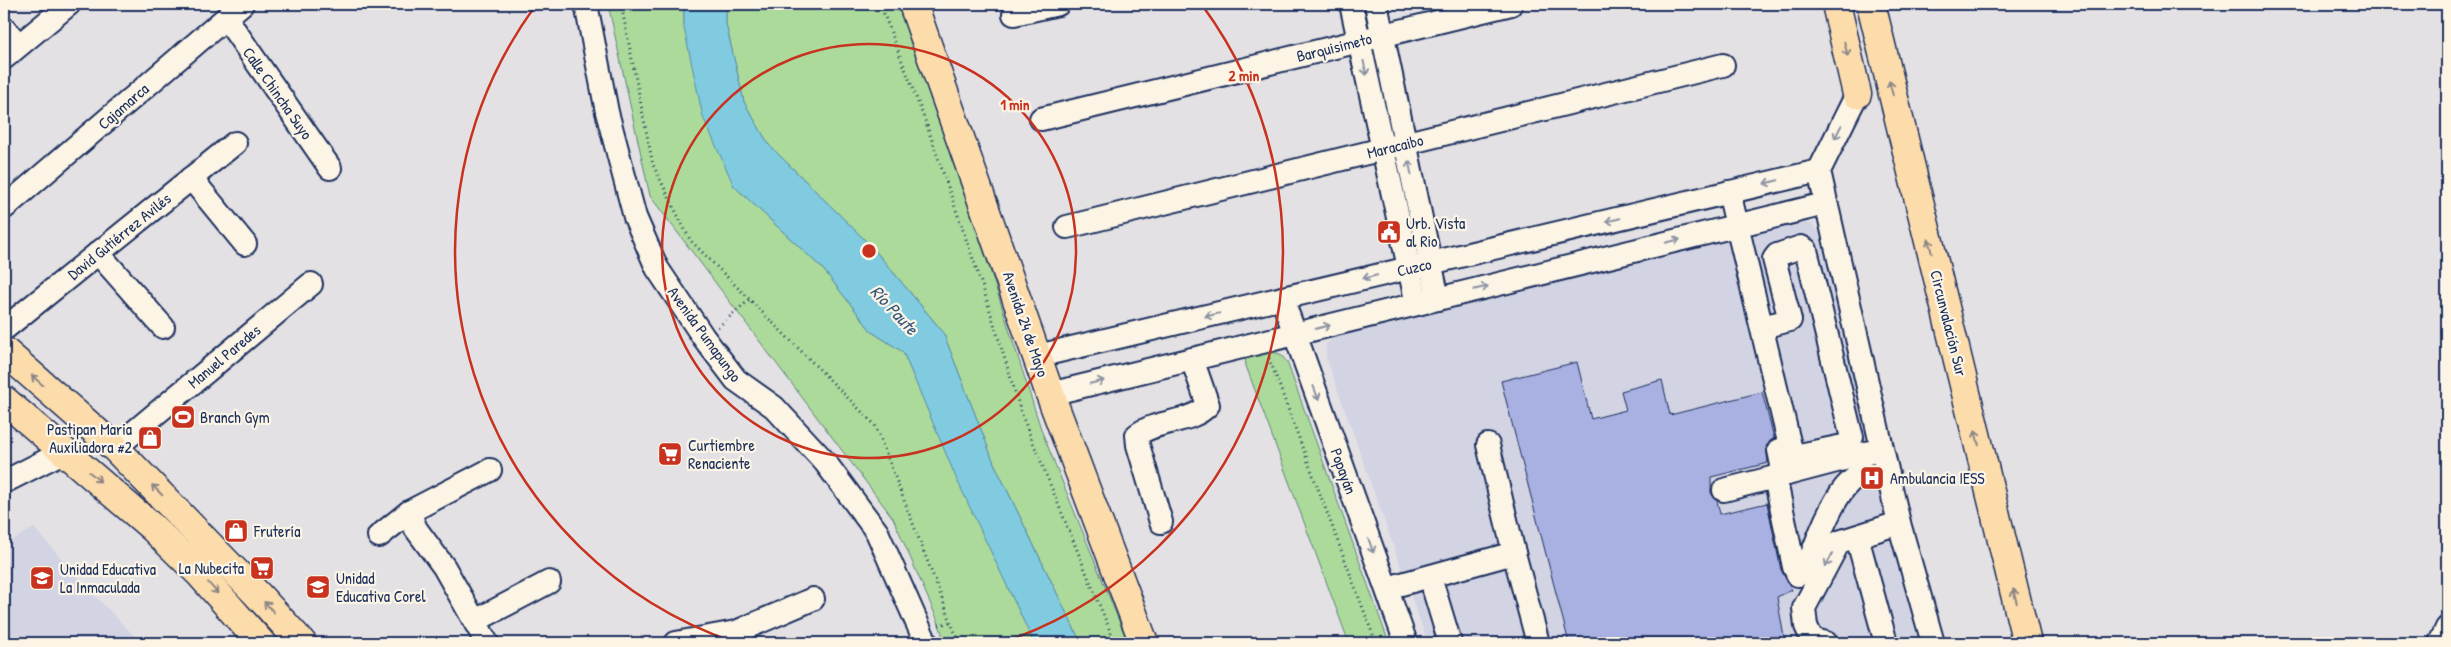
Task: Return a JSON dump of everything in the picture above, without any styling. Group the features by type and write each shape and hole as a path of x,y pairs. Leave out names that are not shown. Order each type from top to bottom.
{"main road":[{"name":"Avenida 24 de Mayo","path":"913,4 1050,394 1144,643"},
{"path":"1836,4 1857,94"},
{"name":"Circunvalación Sur","path":"1871,4 2027,643"},
{"path":"4,351 114,448 249,584 302,643"},
{"path":"4,400 153,528 200,574 261,643"}],"street":[{"path":"4,28 12,52 69,4"},
{"path":"580,4 593,65 606,112"},
{"name":"Avenida Pumapungo","path":"586,4 606,112 639,226 658,268 704,338 736,380 774,407 825,462 877,532 926,643"},
{"path":"1014,14 1058,4"},
{"path":"1351,4 1383,149 1428,301"},
{"path":"1376,4 1405,144 1419,266"},
{"name":"Barquisimeto","path":"1041,119 1511,4"},
{"name":"Cajamarca","path":"4,208 234,11"},
{"name":"Calle Chincha Suyo","path":"234,11 330,168"},
{"name":"Maracaibo","path":"1067,227 1723,65"},
{"path":"1857,94 1818,171 1899,523 1933,643"},
{"name":"David Gutiérrez Avilés","path":"4,329 234,143"},
{"name":"Cuzco","path":"1038,356 1818,171"},
{"path":"191,178 245,244"},
{"path":"1729,192 1790,446 1793,452 1799,454 1848,445 1852,437 1806,250 1801,247 1777,255 1774,259 1790,320"},
{"path":"1050,394 1825,204"},
{"path":"98,253 163,327"},
{"name":"Manuel Paredes","path":"114,448 311,284"},
{"name":"Popayán","path":"1282,298 1406,643"},
{"path":"1762,327 1821,311"},
{"path":"1162,522 1138,445 1137,435 1146,428 1201,413 1208,405 1192,359"},
{"path":"1772,422 1783,470 1781,476 1794,567 1798,575 1807,569 1819,534 1845,487 1858,476 1888,475"},
{"path":"1488,445 1538,643"},
{"path":"1724,490 1882,449"},
{"path":"4,482 65,451"},
{"path":"379,536 409,512 490,470"},
{"path":"409,512 416,529 444,567 487,643"},
{"path":"1826,643 1812,639 1806,626 1804,608 1839,542 1899,523"},
{"path":"1857,536 1886,643"},
{"path":"1387,588 1514,553"},
{"path":"475,621 549,582"},
{"path":"1434,590 1450,643"},
{"path":"676,643 736,632 813,599"},
{"path":"2440,643 2447,628"}],"path":[{"path":"621,4 653,165 690,240 875,424 960,643"},
{"path":"880,4 926,123 983,288 1022,418 1115,643"},
{"path":"704,338 749,300"},
{"path":"1263,342 1376,643"}],"shaded area":[{"path":"1800,223 1812,224 1820,233 1919,643 1428,643 1326,357 1326,344 1334,338"},
{"name":"Unidad Educativa La Inmaculada","path":"34,528 93,594 141,643 4,643 4,545"}],"green space":[{"path":"608,4 684,4 684,23 734,186 823,269 872,332 903,352 955,473 1034,643 945,643 938,621 893,518 650,196"},
{"path":"726,4 901,4 929,79 1042,432 1128,643 1081,643 994,463 943,332 872,247 769,145 744,102 726,24"},
{"path":"1270,351 1280,354 1287,362 1389,643 1349,643 1246,366 1245,357"}],"water":[{"name":"Río Paute","path":"684,4 726,4 726,24 744,102 769,145 872,247 943,332 994,463 1081,643 1034,643 957,480 903,352 872,332 823,269 734,186 703,117 684,28"}],"building":[{"path":"1577,362 1591,419 1626,410 1621,391 1662,380 1670,415 1762,392 1774,438 1766,446 1768,463 1711,477 1711,493 1717,501 1720,514 1767,503 1781,570 1792,590 1777,597 1785,643 1569,643 1501,381"}],"place":[{"name":"Urb. Vista al Rio","path":"1389,232"},
{"name":"Branch Gym","path":"183,417"},
{"name":"Pastipan Maria Auxiliadora #2","path":"150,438"},
{"name":"Curtiembre Renaciente","path":"670,454"},
{"name":"Ambulancia IESS","path":"1872,478"},
{"name":"Frutería","path":"236,531"},
{"name":"La Nubecita","path":"262,568"},
{"name":"Unidad Educativa La Inmaculada","path":"42,578"},
{"name":"Unidad Educativa Corel","path":"318,587"}]}
